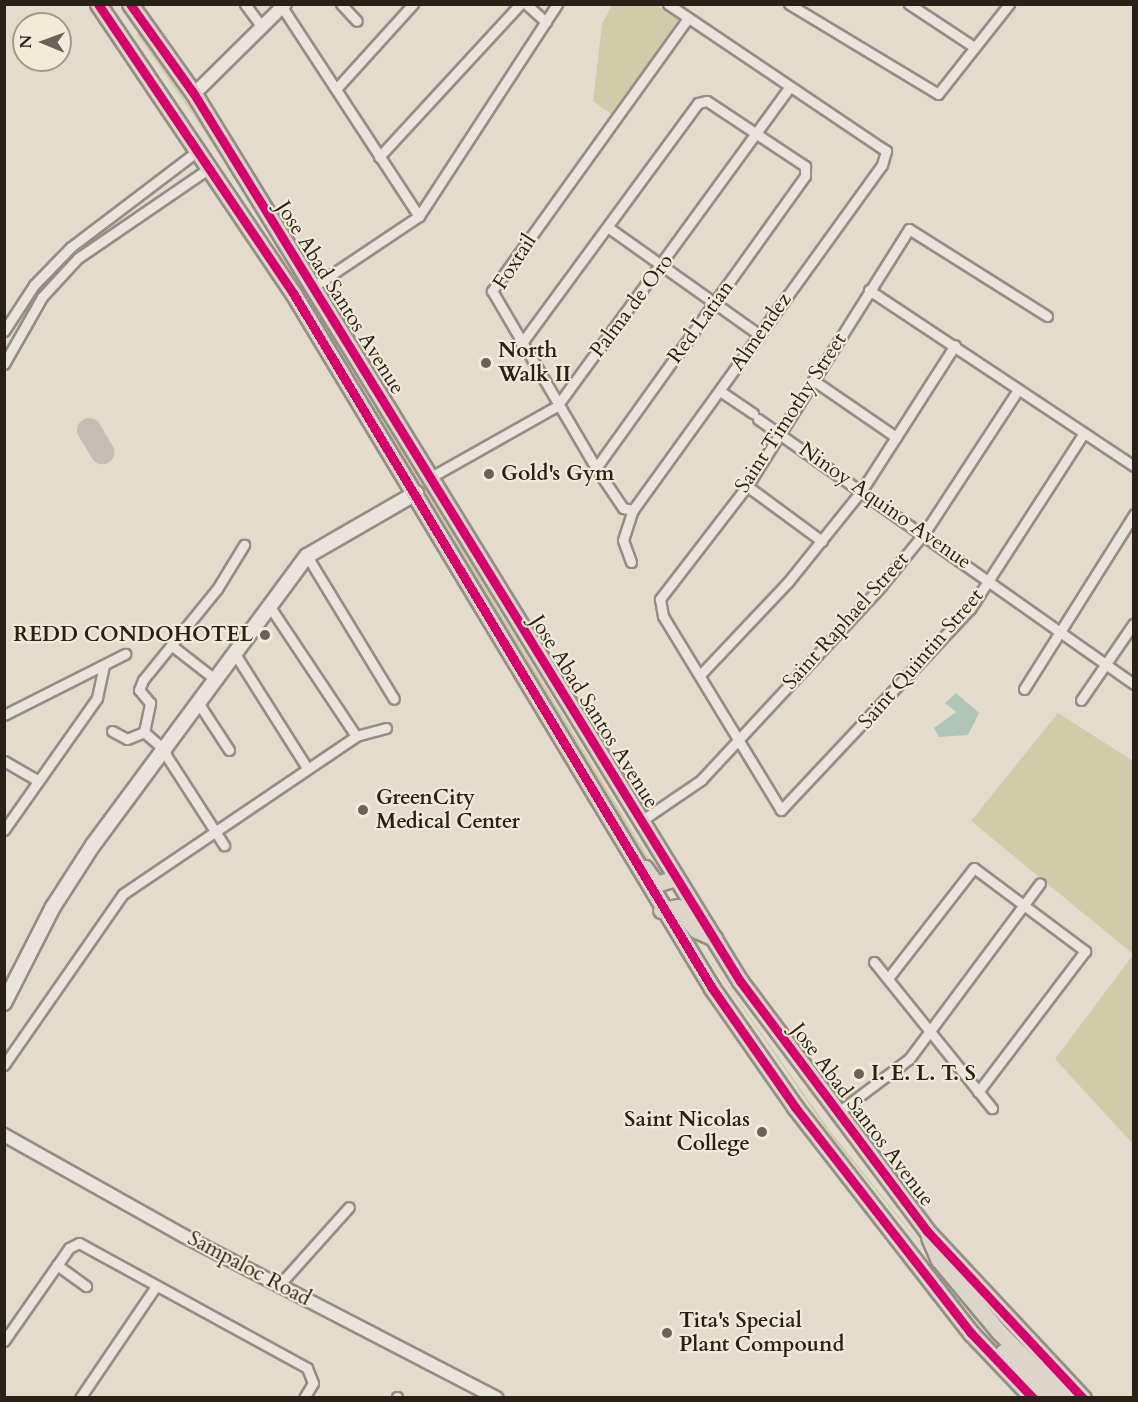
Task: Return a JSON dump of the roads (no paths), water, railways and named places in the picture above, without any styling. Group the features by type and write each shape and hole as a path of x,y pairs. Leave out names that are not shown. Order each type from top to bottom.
{"highway":[{"name":"Jose Abad Santos Avenue","path":"98,4 211,167 355,392 661,910 795,1107 931,1277 971,1333 1033,1398"},
{"name":"Jose Abad Santos Avenue","path":"130,4 194,94 714,938 837,1113 927,1231 1083,1398"},
{"path":"118,33 140,17"},
{"path":"355,392 370,378"},
{"path":"367,413 384,400"},
{"path":"635,867 642,865 656,884 676,879"},
{"path":"661,910 678,907 696,930 714,938"},
{"path":"927,1231 939,1260 995,1336 1048,1398"},
{"path":"931,1277 1065,1398"}],"main road":[{"path":"4,1003 53,907 307,556 416,493"}],"street":[{"path":"245,4 262,27"},
{"path":"341,4 357,21"},
{"path":"336,89 413,4"},
{"path":"379,157 520,4"},
{"path":"526,4 546,22"},
{"path":"313,287 419,216 557,4"},
{"path":"668,4 789,88"},
{"path":"789,4 938,94 1009,4"},
{"path":"909,4 974,46"},
{"path":"194,94 284,6 419,216"},
{"name":"Foxtail","path":"633,510 623,508 596,468 557,406 492,291 688,18"},
{"name":"Palma de Oro","path":"431,477 557,406 662,266 755,132 789,88"},
{"name":"Almendez","path":"632,562 623,540 633,510 882,165 886,151 789,88"},
{"path":"521,344 609,228 698,103 707,101 755,132"},
{"name":"Red Latian","path":"596,468 805,176 798,159 755,132"},
{"path":"19,333 6,328 42,276 114,213 199,150"},
{"path":"4,364 19,333 57,278 122,224 211,167"},
{"path":"114,213 122,224"},
{"path":"609,228 758,334"},
{"name":"Saint Timothy Street","path":"700,675 660,608 666,590 747,486 782,434 869,290 909,229 1047,316"},
{"path":"869,290 1134,466"},
{"path":"736,742 700,675 822,541 862,490 955,345"},
{"path":"813,381 896,437"},
{"name":"Saint Raphael Street","path":"641,821 701,780 925,532 1018,390"},
{"name":"Ninoy Aquino Avenue","path":"720,391 925,532 1134,684"},
{"name":"Saint Quintin Street","path":"736,742 781,810 947,635 990,579 1083,434"},
{"path":"747,486 822,541"},
{"path":"1024,689 1063,631 1134,514"},
{"path":"144,732 150,703 139,690 171,645 217,589 244,545"},
{"path":"307,556 394,699"},
{"path":"270,607 356,736"},
{"path":"1081,700 1104,662 1134,623"},
{"path":"171,645 216,680"},
{"path":"4,715 124,654"},
{"path":"235,654 307,768"},
{"path":"4,830 97,698 104,666"},
{"path":"199,704 229,750"},
{"path":"4,1065 114,903 214,831 356,736 386,728"},
{"path":"112,731 127,739 144,732"},
{"path":"144,732 165,751 224,845"},
{"path":"5,763 38,781"},
{"path":"889,977 974,868 1085,951 978,1092"},
{"path":"837,1113 903,1066 1040,884"},
{"path":"874,962 889,977 929,1033 992,1108"},
{"name":"Sampaloc Road","path":"4,1135 496,1398"},
{"path":"280,1284 349,1207"},
{"path":"4,1341 57,1265 75,1244 154,1289 307,1368 312,1378 304,1398"},
{"path":"57,1265 86,1286"},
{"path":"80,1398 154,1289"}],"place":[{"name":"North Walk II","path":"486,363"},
{"name":"Gold's Gym","path":"489,474"},
{"name":"REDD CONDOHOTEL","path":"265,635"},
{"name":"GreenCity Medical Center","path":"363,810"},
{"name":"I. E. L. T. S","path":"859,1074"},
{"name":"Saint Nicolas College","path":"762,1132"},
{"name":"Tita's Special Plant Compound","path":"667,1333"}]}
